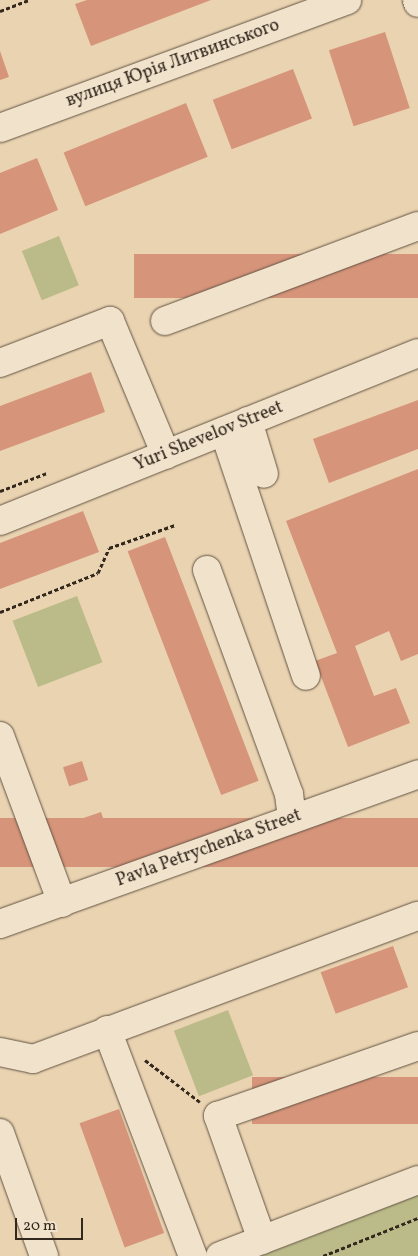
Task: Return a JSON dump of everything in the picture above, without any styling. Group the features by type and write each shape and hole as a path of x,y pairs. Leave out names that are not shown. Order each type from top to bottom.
{"street":[{"name":"вулиця Юрія Литвинського","path":"0,128 347,0"},
{"path":"164,321 418,226"},
{"path":"0,363 110,321 166,455"},
{"name":"Yuri Shevelov Street","path":"0,521 418,353"},
{"path":"236,426 264,474"},
{"path":"236,426 306,676"},
{"path":"207,570 289,794 292,819"},
{"path":"0,736 62,903"},
{"name":"Pavla Petrychenka Street","path":"0,924 418,774"},
{"path":"0,1052 33,1059 418,916"},
{"path":"107,1030 193,1256"},
{"path":"262,1240 218,1116 418,1046"},
{"path":"0,1133 44,1256"},
{"path":"220,1256 418,1180"}],"path":[{"path":"0,11 28,0"},
{"path":"0,612 98,573 110,548 175,525"},
{"path":"144,1059 218,1116"},
{"path":"323,1256 418,1218"}],"green space":[{"path":"59,236 79,285 42,300 22,251"},
{"path":"77,596 102,662 38,687 13,621"},
{"path":"228,1010 253,1075 199,1096 174,1031"},
{"path":"418,1195 418,1256 261,1256"}],"building":[{"path":"87,0 211,0 91,46 75,4"},
{"path":"385,32 410,108 354,126 329,50"},
{"path":"0,51 9,77 0,80"},
{"path":"293,69 312,118 232,149 213,100"},
{"path":"186,103 208,157 85,206 64,152"},
{"path":"37,158 58,210 0,234 0,173"},
{"path":"134,254 418,254 418,298 134,298"},
{"path":"91,372 105,412 0,451 0,406"},
{"path":"418,400 418,449 329,483 313,439"},
{"path":"418,469 418,654 401,661 389,631 355,646 374,696 396,688 410,723 348,747 315,661 337,653 286,521"},
{"path":"83,511 99,552 0,589 0,543"},
{"path":"165,537 259,781 221,795 128,551"},
{"path":"82,761 88,780 69,786 63,767"},
{"path":"101,812 109,835 65,850 58,827"},
{"path":"0,818 418,818 418,867 0,867"},
{"path":"393,946 408,987 336,1014 321,972"},
{"path":"252,1077 418,1077 418,1124 252,1124"},
{"path":"119,1109 164,1233 125,1247 80,1123"}]}
